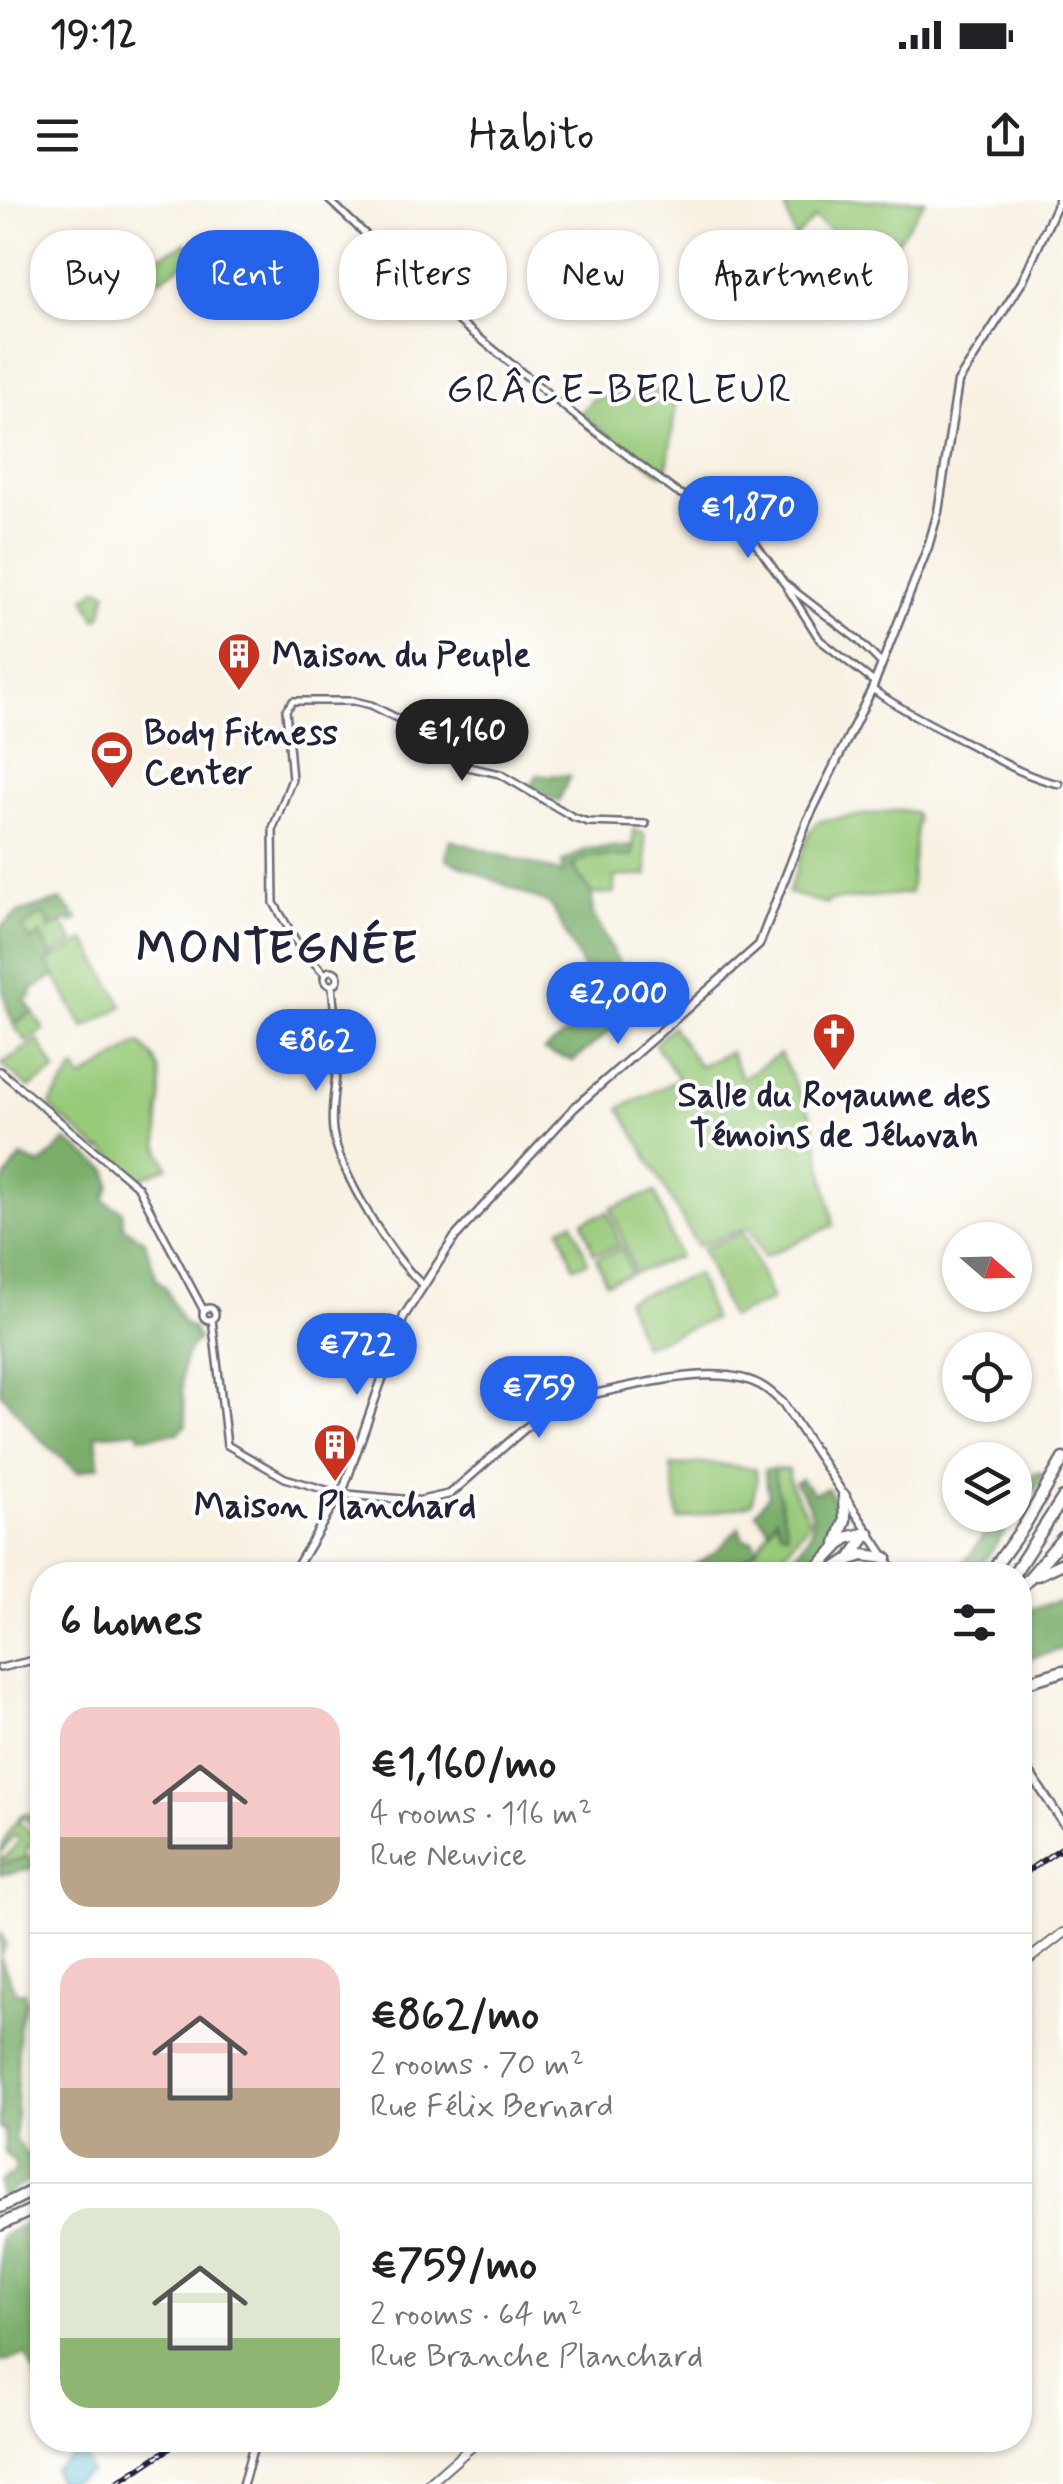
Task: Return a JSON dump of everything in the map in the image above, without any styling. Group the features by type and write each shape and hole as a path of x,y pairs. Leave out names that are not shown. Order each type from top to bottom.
{"highway":[{"path":"998,1562 1063,1459"},
{"path":"834,1548 844,1528 844,1496"},
{"path":"1021,1562 1063,1498"},
{"path":"822,1562 852,1535 868,1533"},
{"path":"850,1559 868,1533"},
{"path":"1032,1574 1063,1538"},
{"path":"846,1562 862,1555 886,1558"},
{"path":"1032,1579 1063,1563"},
{"path":"1032,1673 1063,1668"},
{"path":"1032,1680 1063,1668"},
{"path":"0,2207 30,2192"},
{"path":"0,2225 30,2211"}],"main road":[{"path":"300,1562 341,1494 404,1316 462,1228 574,1108 756,950 812,810 873,686 938,512 958,382 1022,282 1060,200"},
{"path":"341,1494 419,1502 450,1494 523,1430 572,1399 686,1376 719,1376 764,1387 783,1404 889,1562"},
{"path":"1032,1776 1063,1822"},
{"path":"1032,1957 1063,1932"},
{"path":"243,2484 252,2452"},
{"path":"429,2484 465,2452"}],"street":[{"path":"329,200 456,319 577,418 668,486 738,520 820,640 873,686 920,720 1016,770 1039,780 1061,781 1063,791"},
{"path":"784,583 857,639 881,663"},
{"path":"422,1284 378,1228 342,1159 333,1130 338,1058 332,985 300,948 277,910 273,828 292,780 286,710 292,701 354,701 371,705 434,737 468,767 500,774 573,817 588,822 646,824"},
{"path":"0,1071 138,1187 204,1311 214,1310 222,1426 229,1448 285,1478 341,1494"},
{"path":"0,1668 30,1661"}],"green space":[{"path":"783,200 925,200 905,230 830,230 814,218 803,230 792,230"},
{"path":"176,248 176,270 156,281 156,257"},
{"path":"661,389 663,401 676,403 667,470 661,474 580,414 593,399"},
{"path":"99,588 107,592 101,617 96,619 85,597"},
{"path":"537,775 570,776 558,802 531,787"},
{"path":"901,810 914,812 917,818 910,893 827,904 788,893 809,833 818,821"},
{"path":"633,830 644,833 648,875 614,877 614,893 592,894 572,865 589,857 633,856"},
{"path":"450,840 563,873 562,862 587,849 633,845 633,856 590,857 572,866 592,894 593,914 625,974 642,978 649,999 573,1061 544,1051 602,1006 551,905 446,859"},
{"path":"61,900 78,919 54,927 41,914 22,929 31,941 40,934 53,959 47,962 55,976 30,991 32,995 25,1000 33,1012 14,1024 3,991 0,928 17,913"},
{"path":"42,914 51,925 46,930 62,922 74,942 51,956 40,935 31,941 22,929"},
{"path":"86,940 123,1006 84,1028 47,962"},
{"path":"33,1012 44,1030 27,1042 13,1025"},
{"path":"672,1026 699,1066 730,1052 742,1078 780,1054 813,1119 834,1225 764,1257 749,1227 697,1246 620,1108 679,1079 655,1044"},
{"path":"38,1040 56,1071 29,1088 1,1064"},
{"path":"139,1043 157,1065 160,1077 159,1145 168,1167 139,1179 103,1149 100,1151 50,1104 75,1068 82,1079"},
{"path":"66,1141 108,1170 110,1186 104,1199 121,1209 123,1226 145,1241 157,1280 165,1287 182,1322 193,1329 198,1340 190,1348 183,1368 186,1425 178,1433 140,1437 139,1431 96,1435 99,1466 78,1472 37,1436 0,1392 0,1186 21,1157 40,1165"},
{"path":"655,1192 679,1257 635,1273 611,1208"},
{"path":"608,1212 620,1245 594,1254 583,1221"},
{"path":"573,1222 588,1262 574,1267 560,1228"},
{"path":"744,1232 772,1300 730,1318 702,1249"},
{"path":"622,1248 632,1274 606,1283 596,1258"},
{"path":"697,1274 713,1319 643,1346 626,1300"},
{"path":"707,1463 755,1469 757,1482 751,1504 679,1520 671,1466"},
{"path":"773,1469 789,1470 793,1490 809,1521 777,1562 741,1562 758,1548 776,1518 787,1532"},
{"path":"773,1469 787,1533 780,1530 776,1518 769,1529 756,1512 769,1495 764,1470"},
{"path":"1036,1472 1044,1473 1032,1494 1032,1477"},
{"path":"801,1479 814,1493 828,1488 837,1515 834,1536 814,1562 788,1562 805,1542 812,1522 811,1511 795,1483"},
{"path":"739,1527 743,1539 754,1541 758,1548 741,1562 699,1562 718,1550"},
{"path":"986,1532 1005,1532 983,1562 963,1562"},
{"path":"1063,1601 1063,1649 1032,1658 1032,1608"},
{"path":"22,1814 30,1815 30,1823 23,1817 18,1822 30,1832 27,1857 0,1865 0,1856 4,1859 20,1840 15,1835 0,1853"},
{"path":"30,1857 30,1869 0,1875 0,1865"},
{"path":"0,1931 6,1944 0,1956"},
{"path":"0,1956 17,1993 24,1992 27,2001 19,2024 15,2140 30,2155 30,2180 0,2198 0,2181 15,2172 15,2163 5,2153 4,2129 0,2129"},
{"path":"30,2221 30,2364 26,2355 0,2362 0,2237"}],"water":[{"path":"83,2452 91,2472 68,2484 58,2484 53,2469"}],"railway":[{"path":"1032,1868 1063,1847"},
{"path":"116,2484 164,2452"}],"place":[{"name":"Maison du Peuple","path":"239,692"},
{"name":"Body Fitness Center","path":"112,790"},
{"name":"Salle du Royaume des Témoins de Jéhovah","path":"834,1072"},
{"name":"Maison Planchard","path":"335,1483"}],"district":[{"name":"GRÂCE-BERLEUR","path":"620,388"},
{"name":"MONTEGNÉE","path":"278,946"}]}
